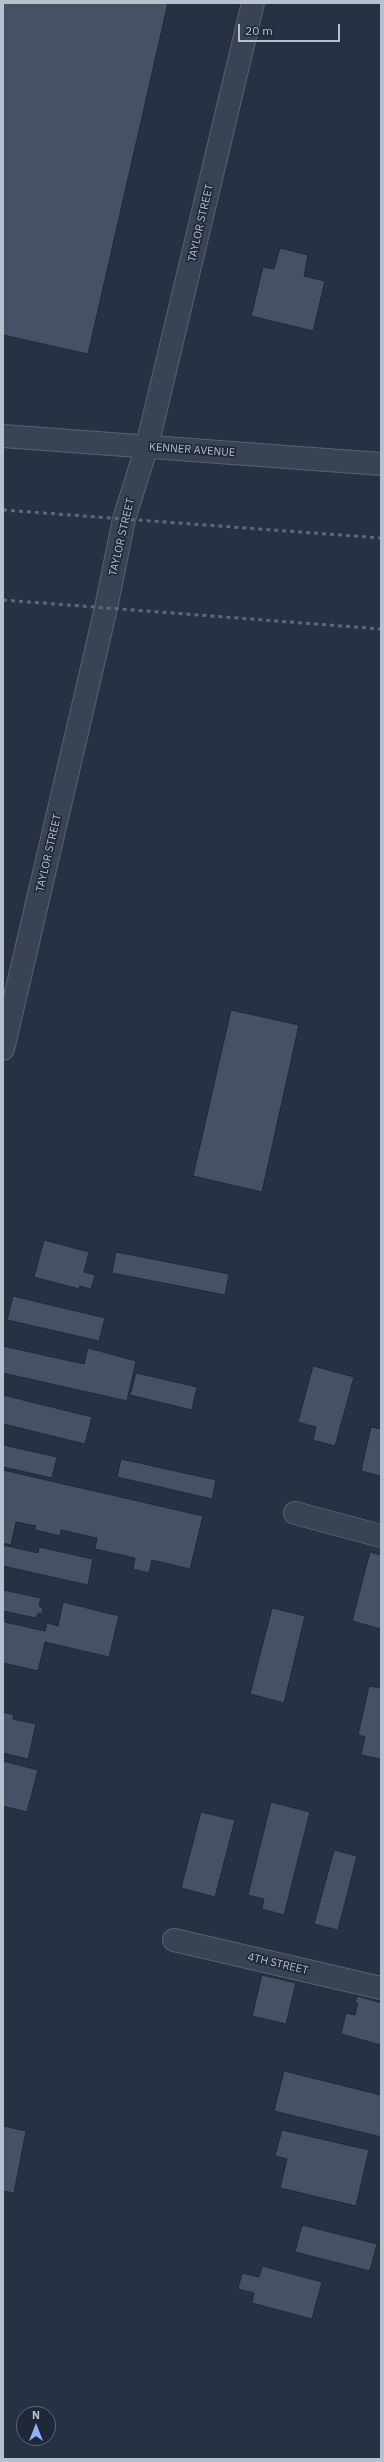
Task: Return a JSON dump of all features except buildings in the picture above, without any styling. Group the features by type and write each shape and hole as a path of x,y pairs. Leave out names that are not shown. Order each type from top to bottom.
{"street":[{"name":"TAYLOR STREET","path":"3,1049 106,608 124,519 147,446 253,3"},
{"name":"KENNER AVENUE","path":"3,436 381,464"},
{"path":"295,1513 381,1536"},
{"name":"4TH STREET","path":"174,1940 381,1988"}],"railway":[{"path":"3,510 381,538"},
{"path":"3,600 381,629"}]}
